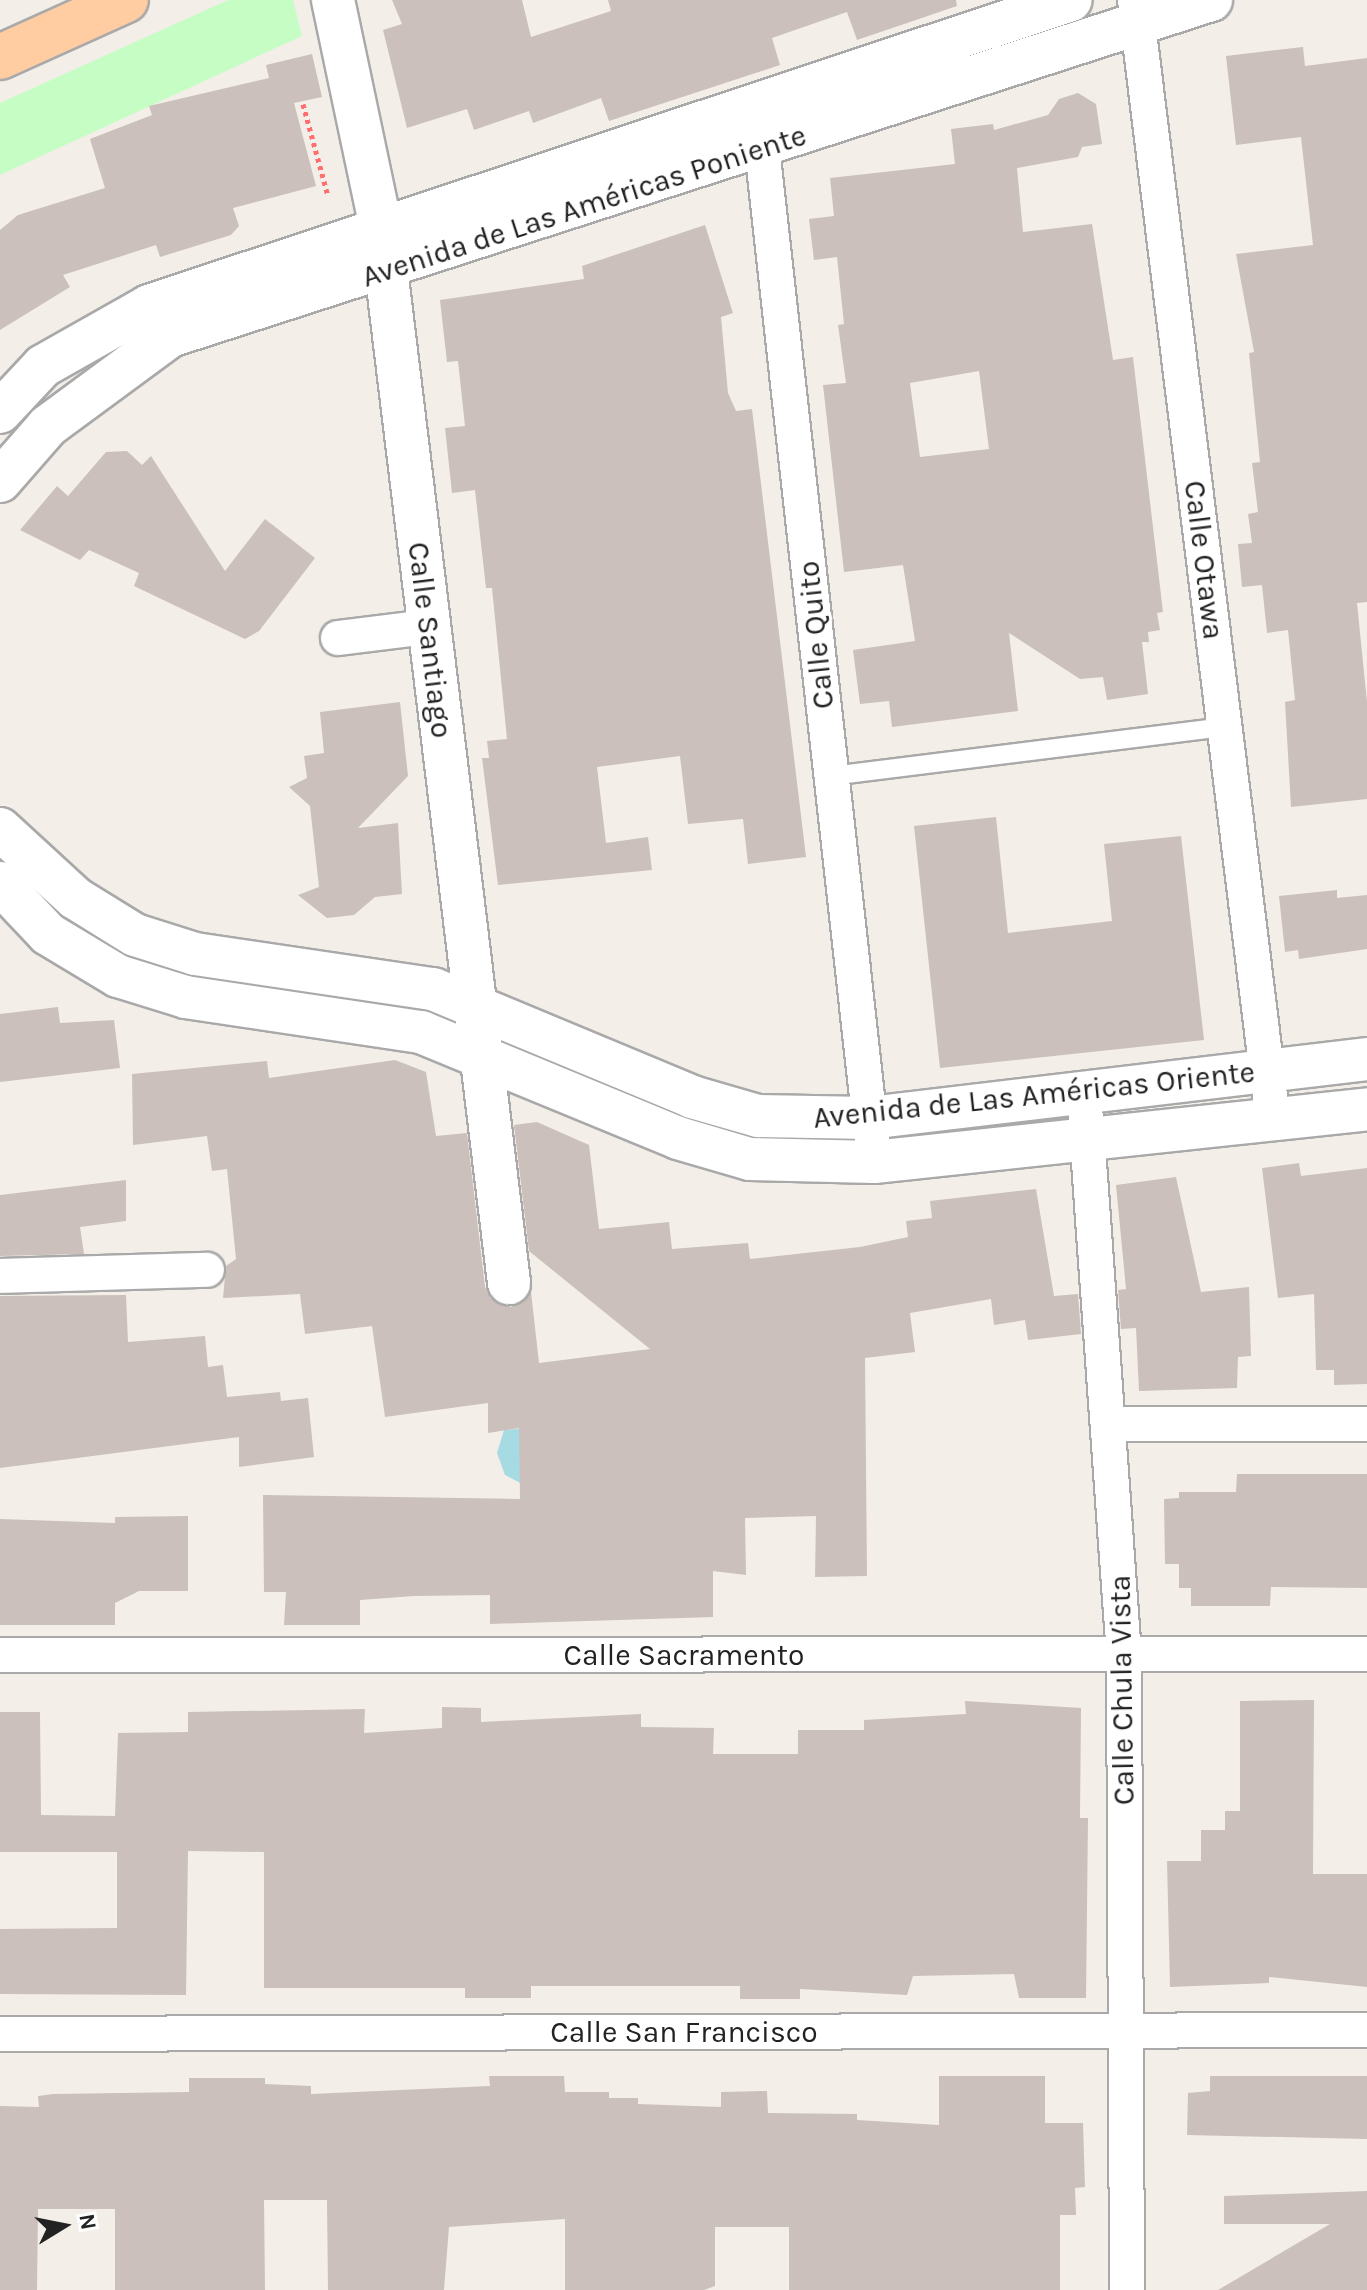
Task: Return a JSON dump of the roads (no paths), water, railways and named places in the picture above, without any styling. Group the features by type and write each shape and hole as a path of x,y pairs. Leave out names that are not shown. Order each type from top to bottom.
{"main road":[{"path":"0,57 126,0"}],"street":[{"name":"Calle Santiago","path":"333,0 381,228 427,627 484,1053 509,1283"},
{"name":"Avenida de Las Américas Poniente","path":"0,412 43,366 99,331 149,306 758,107 1071,0"},
{"name":"Avenida de Las Américas Poniente","path":"5,460 100,383 170,336 762,150 1136,13 1211,0"},
{"name":"Calle Otawa","path":"1136,13 1273,1120"},
{"name":"Calle Quito","path":"758,107 874,1162"},
{"path":"338,638 427,627"},
{"name":"Avenida de Las Américas Oriente","path":"0,829 75,898 135,935 238,960 433,989 705,1101 758,1116 869,1118 1367,1059"},
{"name":"Avenida de Las Américas Oriente","path":"0,883 48,934 118,976 186,997 235,1001 421,1032 484,1053 678,1138 750,1159 874,1162 1090,1143 1367,1109"},
{"path":"235,1001 238,960"},
{"name":"Calle Chula Vista","path":"1084,1092 1112,1424 1124,1656 1127,2290"},
{"path":"0,1276 207,1270"},
{"path":"1112,1424 1367,1424"},
{"name":"Calle Sacramento","path":"0,1655 1367,1654"},
{"name":"Calle San Francisco","path":"0,2034 1367,2030"}],"lane":[{"path":"831,776 1224,727"}],"water":[{"path":"526,1428 528,1487 505,1475 497,1453 504,1430"}]}
